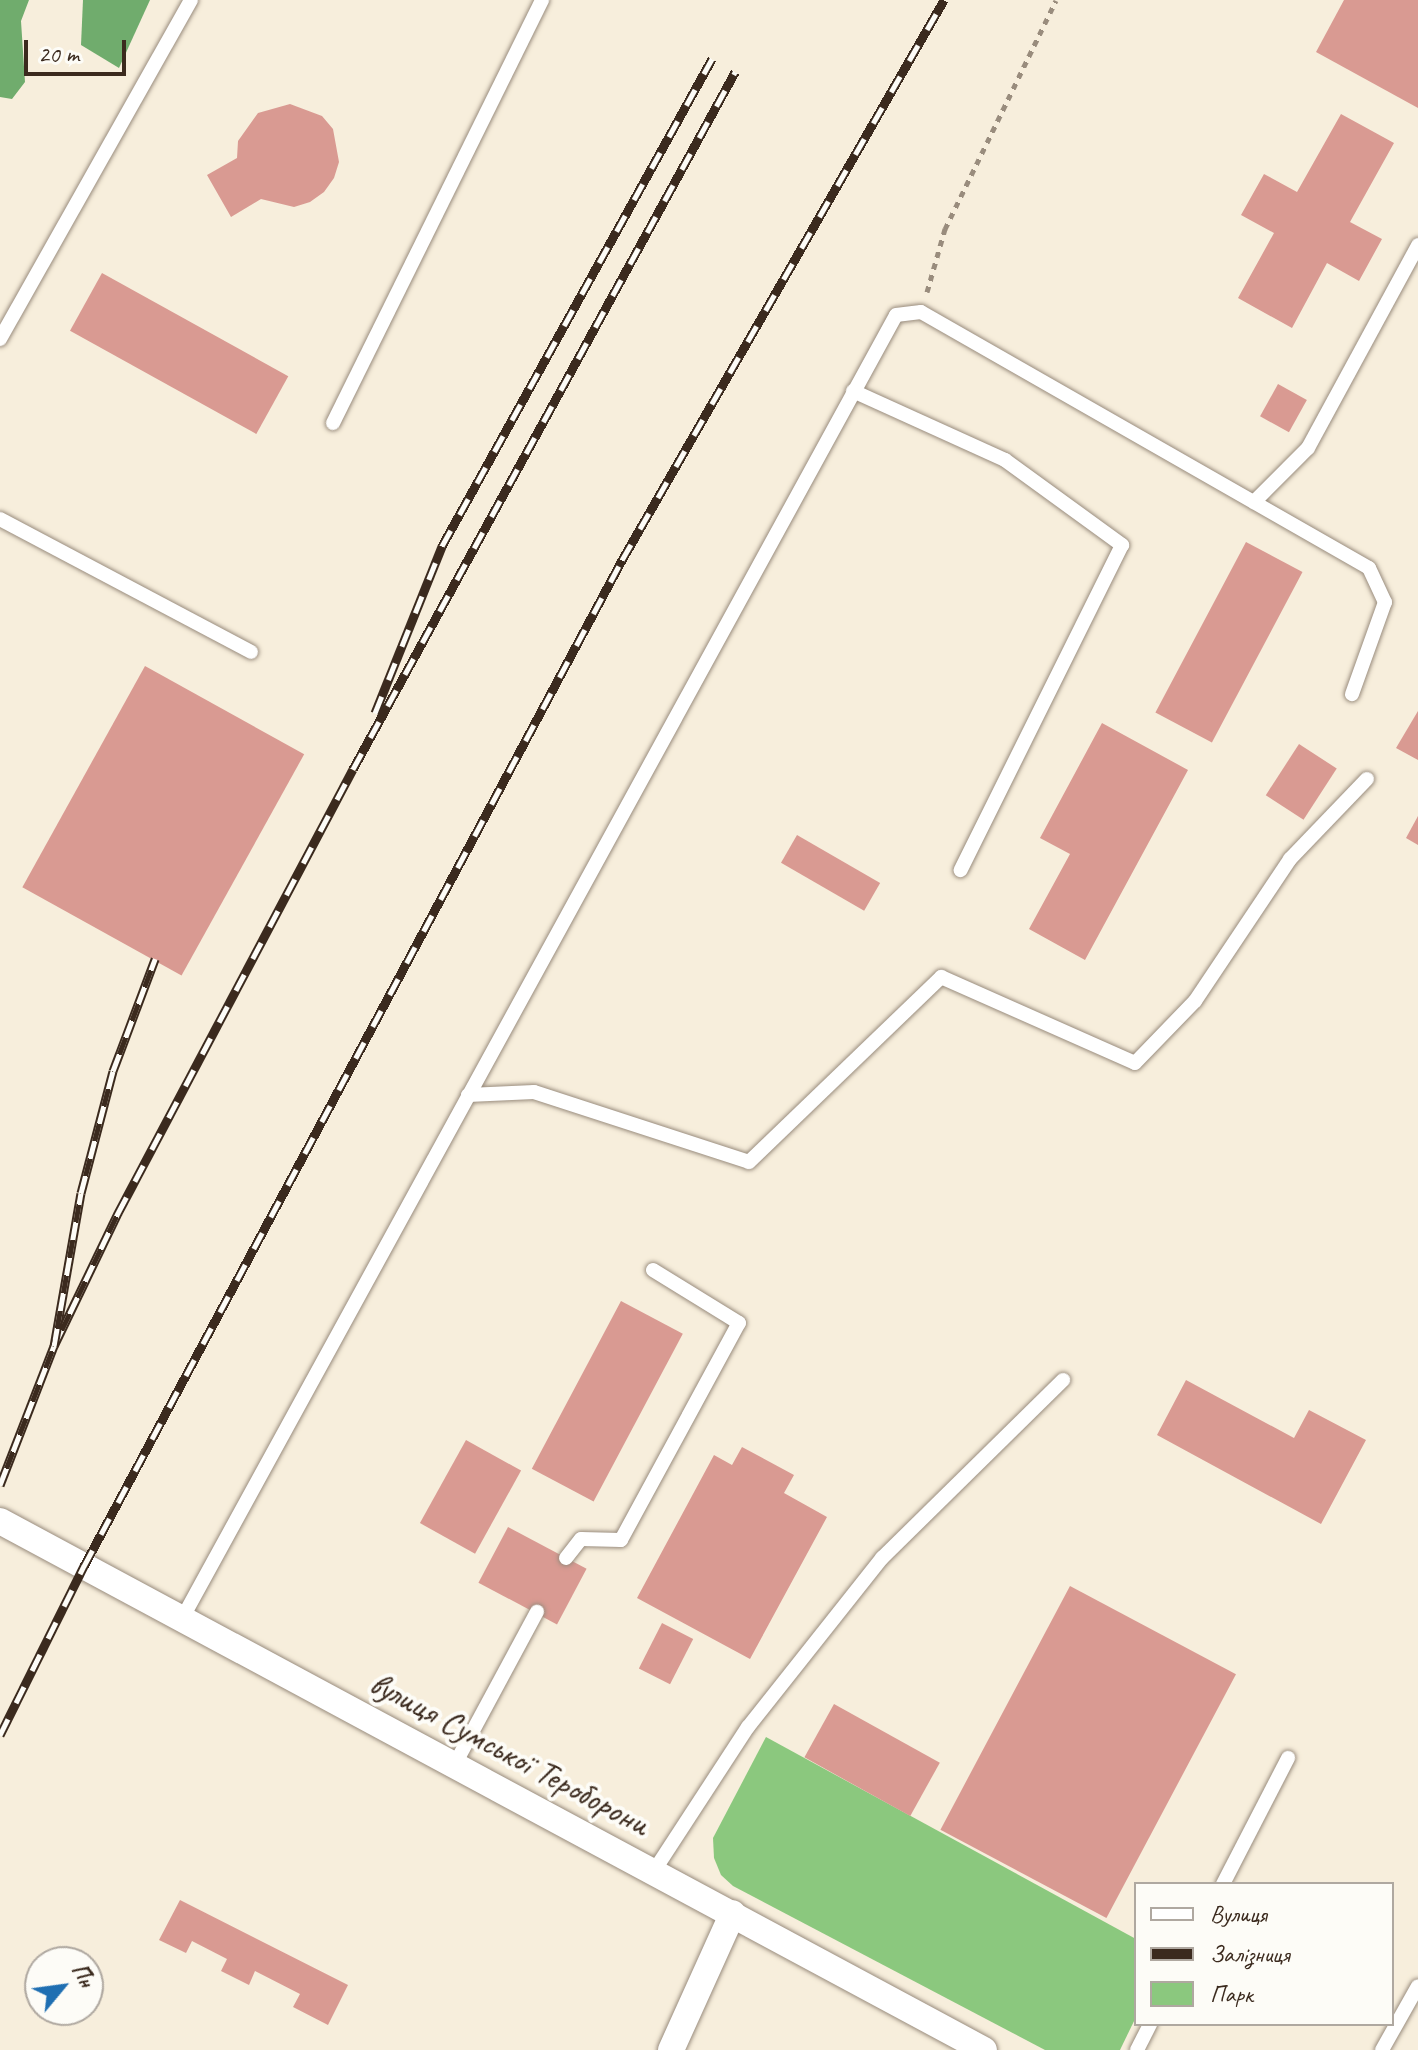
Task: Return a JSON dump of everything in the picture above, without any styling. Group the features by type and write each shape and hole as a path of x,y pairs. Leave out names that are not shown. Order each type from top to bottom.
{"street":[{"name":"вулиця Сумської Тероборони","path":"0,1521 984,2050"},
{"path":"671,2050 733,1913"}],"lane":[{"path":"0,339 191,0"},
{"path":"333,423 542,0"},
{"path":"1254,502 1308,448 1418,245"},
{"path":"183,1617 896,315 921,312 1369,568 1385,602 1352,694"},
{"path":"853,391 1005,460 1122,545 961,870"},
{"path":"0,519 251,652"},
{"path":"468,1095 534,1092 749,1162 941,977 1135,1063 1195,1001 1290,859 1367,779"},
{"path":"566,1558 581,1539 621,1540 739,1323 653,1270"},
{"path":"654,1871 748,1727 882,1558 1063,1380"},
{"path":"455,1764 537,1612"},
{"path":"1224,1882 1288,1758"},
{"path":"1382,2050 1418,1986"},
{"path":"1137,2050 1149,2026"}],"path":[{"path":"921,312 945,229 1056,0"}],"green space":[{"path":"0,0 29,0 21,21 25,82 12,99 0,97"},
{"path":"83,0 150,0 119,68 81,45"},
{"path":"766,1737 1134,1938 1134,2021 1120,2050 1045,2050 733,1886 721,1875 714,1858 713,1838"}],"building":[{"path":"1344,0 1418,0 1418,108 1316,52"},
{"path":"290,104 322,116 333,129 339,162 334,178 324,192 310,202 294,207 261,199 231,217 207,175 237,158 238,141 258,113"},
{"path":"1341,114 1394,143 1350,222 1382,239 1359,281 1327,263 1292,328 1238,298 1274,233 1241,215 1264,174 1297,192"},
{"path":"102,273 288,376 256,434 70,331"},
{"path":"1278,384 1307,400 1289,432 1260,416"},
{"path":"1246,542 1303,572 1212,742 1155,712"},
{"path":"145,666 304,754 182,976 22,887"},
{"path":"1418,711 1418,760 1396,748"},
{"path":"1102,723 1188,770 1085,960 1029,929 1070,854 1040,838"},
{"path":"1299,744 1337,769 1304,820 1266,795"},
{"path":"1418,816 1418,845 1406,838"},
{"path":"797,835 880,883 864,911 781,863"},
{"path":"621,1301 683,1334 594,1502 532,1469"},
{"path":"1186,1380 1294,1438 1309,1410 1366,1440 1321,1524 1157,1435"},
{"path":"466,1440 521,1471 475,1554 420,1523"},
{"path":"742,1447 794,1475 784,1493 827,1517 750,1659 637,1598 714,1455 732,1465"},
{"path":"508,1527 587,1569 557,1624 478,1583"},
{"path":"1070,1586 1236,1674 1106,1918 940,1830"},
{"path":"662,1623 693,1639 670,1684 639,1668"},
{"path":"834,1704 940,1763 910,1816 804,1757"},
{"path":"180,1900 348,1985 328,2025 293,2007 300,1994 255,1971 249,1985 221,1971 227,1959 192,1941 186,1953 159,1940"}],"railway":[{"path":"0,1735 84,1566 622,560 944,0"},
{"path":"375,713 442,546 712,59"},
{"path":"54,1346 118,1213 353,769 735,72"},
{"path":"0,1485 54,1346 81,1193 113,1071 155,959"}]}
